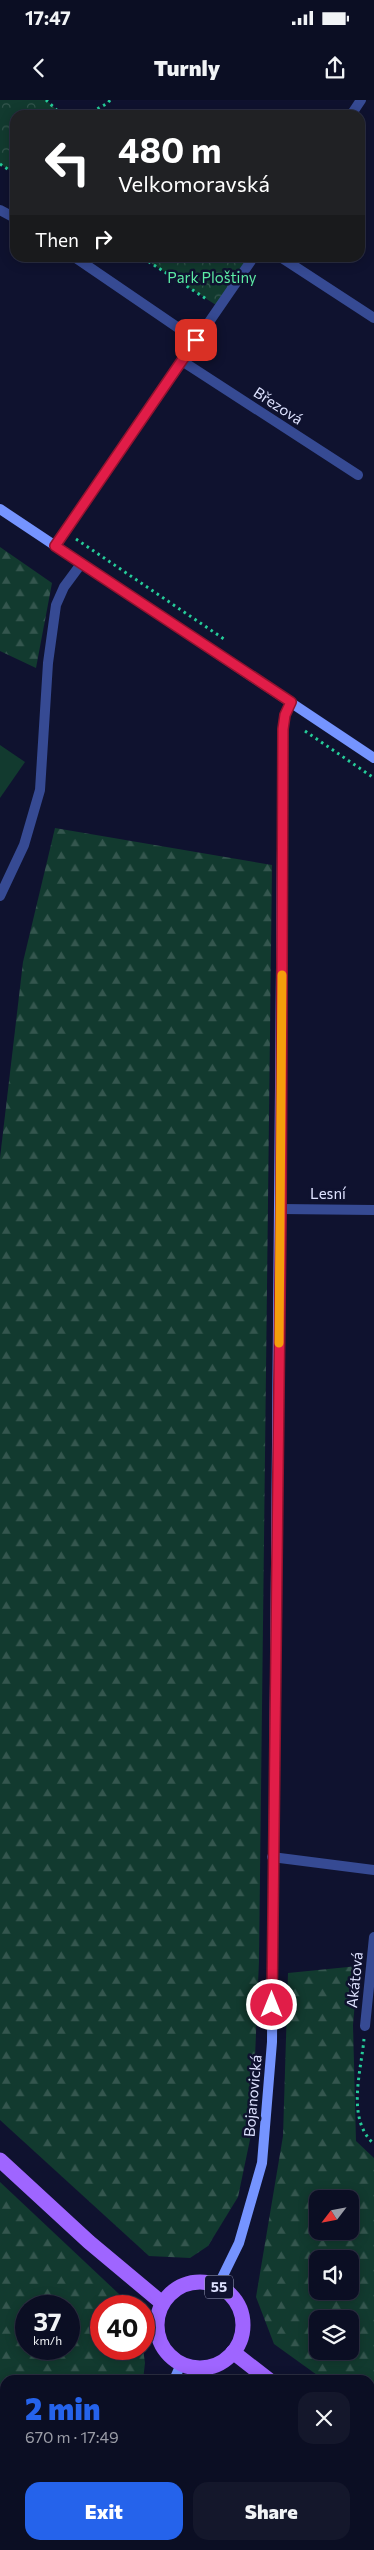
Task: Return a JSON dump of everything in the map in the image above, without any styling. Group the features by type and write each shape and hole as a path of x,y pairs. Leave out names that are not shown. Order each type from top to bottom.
{"main road":[{"path":"0,2160 162,2304 158,2318 158,2332 162,2345 170,2356 181,2364 194,2368 207,2368 220,2364 233,2352 263,2375"},
{"name":"55","path":"162,2304 172,2292 185,2284 199,2282 218,2286 227,2291 237,2302 243,2316 243,2331 239,2345 233,2352"}],"street":[{"path":"82,262 196,340"},
{"path":"55,546 250,262"},
{"path":"288,262 374,318"},
{"name":"Březová","path":"182,361 358,475"},
{"path":"0,509 374,758"},
{"path":"0,896 24,844 40,790 48,663 56,605 64,587 81,564"},
{"name":"Bojanovická","path":"218,2286 239,2243 258,2182 265,2141 272,2042 272,1857 281,1209 283,729 285,715 291,702"},
{"name":"Lesní","path":"281,1209 374,1210"},
{"path":"272,1857 374,1870"},
{"name":"Akátová","path":"365,2026 372,1989 374,1937"},
{"path":"176,2375 181,2364"}],"path":[{"path":"46,100 57,110"},
{"path":"95,110 110,100"},
{"path":"149,262 219,307"},
{"path":"65,532 228,642"},
{"path":"285,715 301,729 374,778"},
{"path":"365,2026 357,2108 364,2134 374,2144"}],"green space":[{"path":"0,100 46,100 57,110 10,110 10,171 0,164"},
{"name":"Park Ploštiny","path":"149,262 250,262 219,307"},
{"path":"0,547 52,583 36,668 0,651"},
{"path":"0,745 25,762 0,798"},
{"path":"55,828 272,865 259,1961 252,2130 238,2197 208,2246 190,2258 149,2256 0,2120 0,1158 23,962"},
{"path":"358,1966 353,2025 356,2141 374,2158 374,2375 317,2375 274,2344 256,2297 283,2136 288,1973"},
{"path":"0,2182 120,2295 90,2295 90,2360 145,2360 144,2375 0,2375"}],"slow traffic":[{"path":"279,1343 282,975"}],"route":[{"path":"196,340 55,546 291,702 285,715 283,729 281,1209 272,1857 272,2005"}]}
